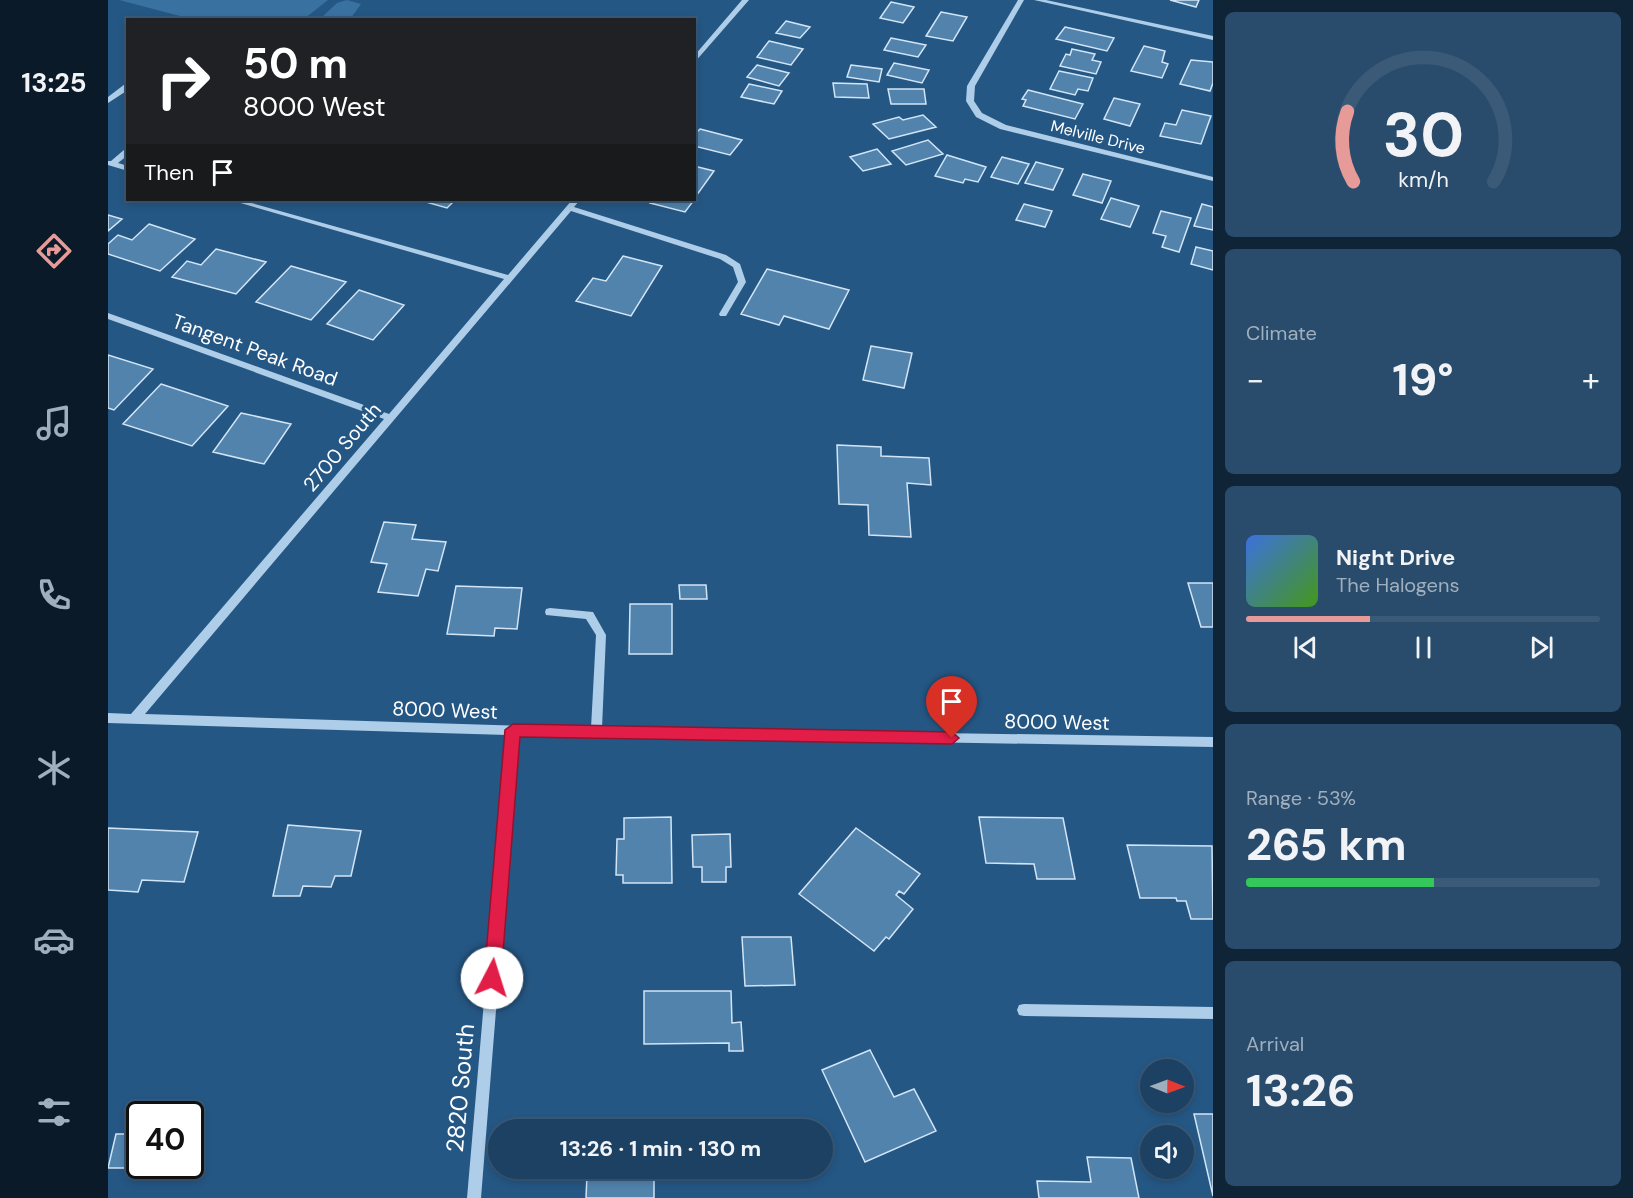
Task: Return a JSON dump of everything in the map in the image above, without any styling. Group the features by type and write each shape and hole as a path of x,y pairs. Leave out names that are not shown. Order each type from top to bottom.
{"street":[{"path":"696,59 746,0"},
{"name":"Melville Drive","path":"1021,0 971,86 970,101 978,115 1003,127 1213,179"},
{"path":"1038,0 1213,38"},
{"path":"108,101 126,88"},
{"path":"110,164 126,152"},
{"path":"110,164 126,168"},
{"path":"238,201 510,278"},
{"name":"2700 South","path":"134,719 575,201"},
{"path":"569,208 723,257 737,266 742,282 723,314"},
{"name":"Tangent Peak Road","path":"108,316 391,418"},
{"path":"550,612 589,615 601,635 596,733"},
{"name":"8000 West","path":"108,718 596,733 1213,742"},
{"name":"2820 South","path":"474,1198 513,730"},
{"path":"1024,1010 1213,1013"}],"shaded area":[{"path":"119,0 328,0 305,18 187,18"},
{"path":"347,0 361,4 351,18 322,17 337,3"}],"building":[{"path":"1170,0 1199,0 1196,7"},
{"path":"891,2 914,7 903,23 880,18"},
{"path":"941,12 967,17 953,41 926,36"},
{"path":"786,21 810,27 800,38 776,33"},
{"path":"1065,27 1114,38 1107,51 1056,39"},
{"path":"891,38 926,45 918,57 884,50"},
{"path":"769,41 803,49 791,65 757,57"},
{"path":"1144,46 1165,51 1162,62 1168,64 1162,78 1131,71"},
{"path":"1072,49 1095,54 1092,60 1101,62 1096,74 1060,66 1066,54 1070,55"},
{"path":"1191,60 1213,62 1213,83 1210,91 1180,84"},
{"path":"894,63 929,70 922,83 887,75"},
{"path":"757,65 789,73 779,86 747,77"},
{"path":"851,65 882,69 879,82 847,77"},
{"path":"1059,71 1093,78 1088,91 1078,89 1075,95 1050,89"},
{"path":"833,83 867,84 869,98 835,97"},
{"path":"749,84 782,91 774,104 741,97"},
{"path":"888,89 924,89 926,104 891,104"},
{"path":"1028,90 1083,104 1075,119 1023,106 1026,100 1022,99"},
{"path":"1114,98 1140,104 1130,126 1104,119"},
{"path":"1182,110 1211,116 1201,144 1160,136 1165,123 1176,125"},
{"path":"923,115 936,127 889,139 873,124 899,117 903,120"},
{"path":"700,129 742,140 730,155 696,146 696,133"},
{"path":"928,140 943,154 906,165 892,151"},
{"path":"877,149 891,164 863,171 850,157"},
{"path":"947,155 986,167 978,182 965,179 963,183 935,176"},
{"path":"1002,157 1029,164 1018,184 991,177"},
{"path":"1036,162 1063,169 1053,190 1025,183"},
{"path":"696,166 714,171 696,196"},
{"path":"1083,174 1111,181 1102,203 1073,195"},
{"path":"1111,198 1139,206 1130,227 1101,219"},
{"path":"422,201 454,201 447,208"},
{"path":"651,201 693,201 685,212 650,203"},
{"path":"1024,204 1052,211 1045,227 1016,220"},
{"path":"1202,204 1213,207 1213,230 1194,226"},
{"path":"1161,211 1191,218 1179,252 1162,247 1166,236 1153,233"},
{"path":"108,215 122,219 108,231"},
{"path":"149,224 195,239 160,271 108,254 108,244 118,235 132,240"},
{"path":"1196,247 1213,251 1213,270 1191,264"},
{"path":"216,249 266,262 236,294 172,277 187,261 201,265"},
{"path":"623,256 662,266 631,316 576,301 593,278 606,281"},
{"path":"291,266 346,282 311,320 256,302"},
{"path":"767,269 849,290 829,329 784,316 779,325 741,314"},
{"path":"359,290 404,305 373,340 327,324"},
{"path":"871,346 912,353 904,388 863,380"},
{"path":"108,355 153,369 114,410 108,408"},
{"path":"161,384 228,406 192,446 123,424"},
{"path":"241,413 291,424 264,464 213,452"},
{"path":"837,445 881,447 881,456 929,458 931,485 907,483 911,537 869,535 868,505 839,504"},
{"path":"384,522 416,525 412,539 446,542 438,571 426,569 418,596 378,592 387,564 371,562"},
{"path":"1188,583 1213,583 1213,627 1201,627"},
{"path":"679,585 706,585 707,599 680,599"},
{"path":"456,586 522,588 517,629 495,628 494,636 447,634"},
{"path":"630,604 672,604 672,654 629,654"},
{"path":"671,817 672,883 623,883 623,875 616,875 617,839 624,839 624,818"},
{"path":"979,817 1063,818 1075,879 1037,879 1034,864 986,863"},
{"path":"288,825 361,831 351,876 335,876 331,887 303,886 300,896 273,896"},
{"path":"108,828 198,832 184,882 142,880 138,892 108,890"},
{"path":"856,828 920,874 904,894 899,891 896,895 913,909 889,939 886,937 874,951 799,894"},
{"path":"730,834 731,867 726,867 726,882 702,882 702,867 693,867 692,835"},
{"path":"1127,845 1212,846 1213,919 1191,919 1186,901 1177,901 1176,898 1140,898"},
{"path":"742,937 791,937 795,985 745,986"},
{"path":"644,991 731,991 732,1023 741,1022 743,1051 729,1051 729,1043 644,1044"},
{"path":"870,1050 894,1097 914,1089 936,1131 865,1162 822,1070"},
{"path":"1194,1114 1213,1114 1213,1196"},
{"path":"116,1134 126,1134 126,1168 108,1168"},
{"path":"1087,1157 1131,1158 1139,1198 1039,1198 1037,1181 1091,1182"},
{"path":"587,1179 654,1179 654,1198 586,1198"}],"route":[{"path":"492,978 513,730 952,738"}]}
